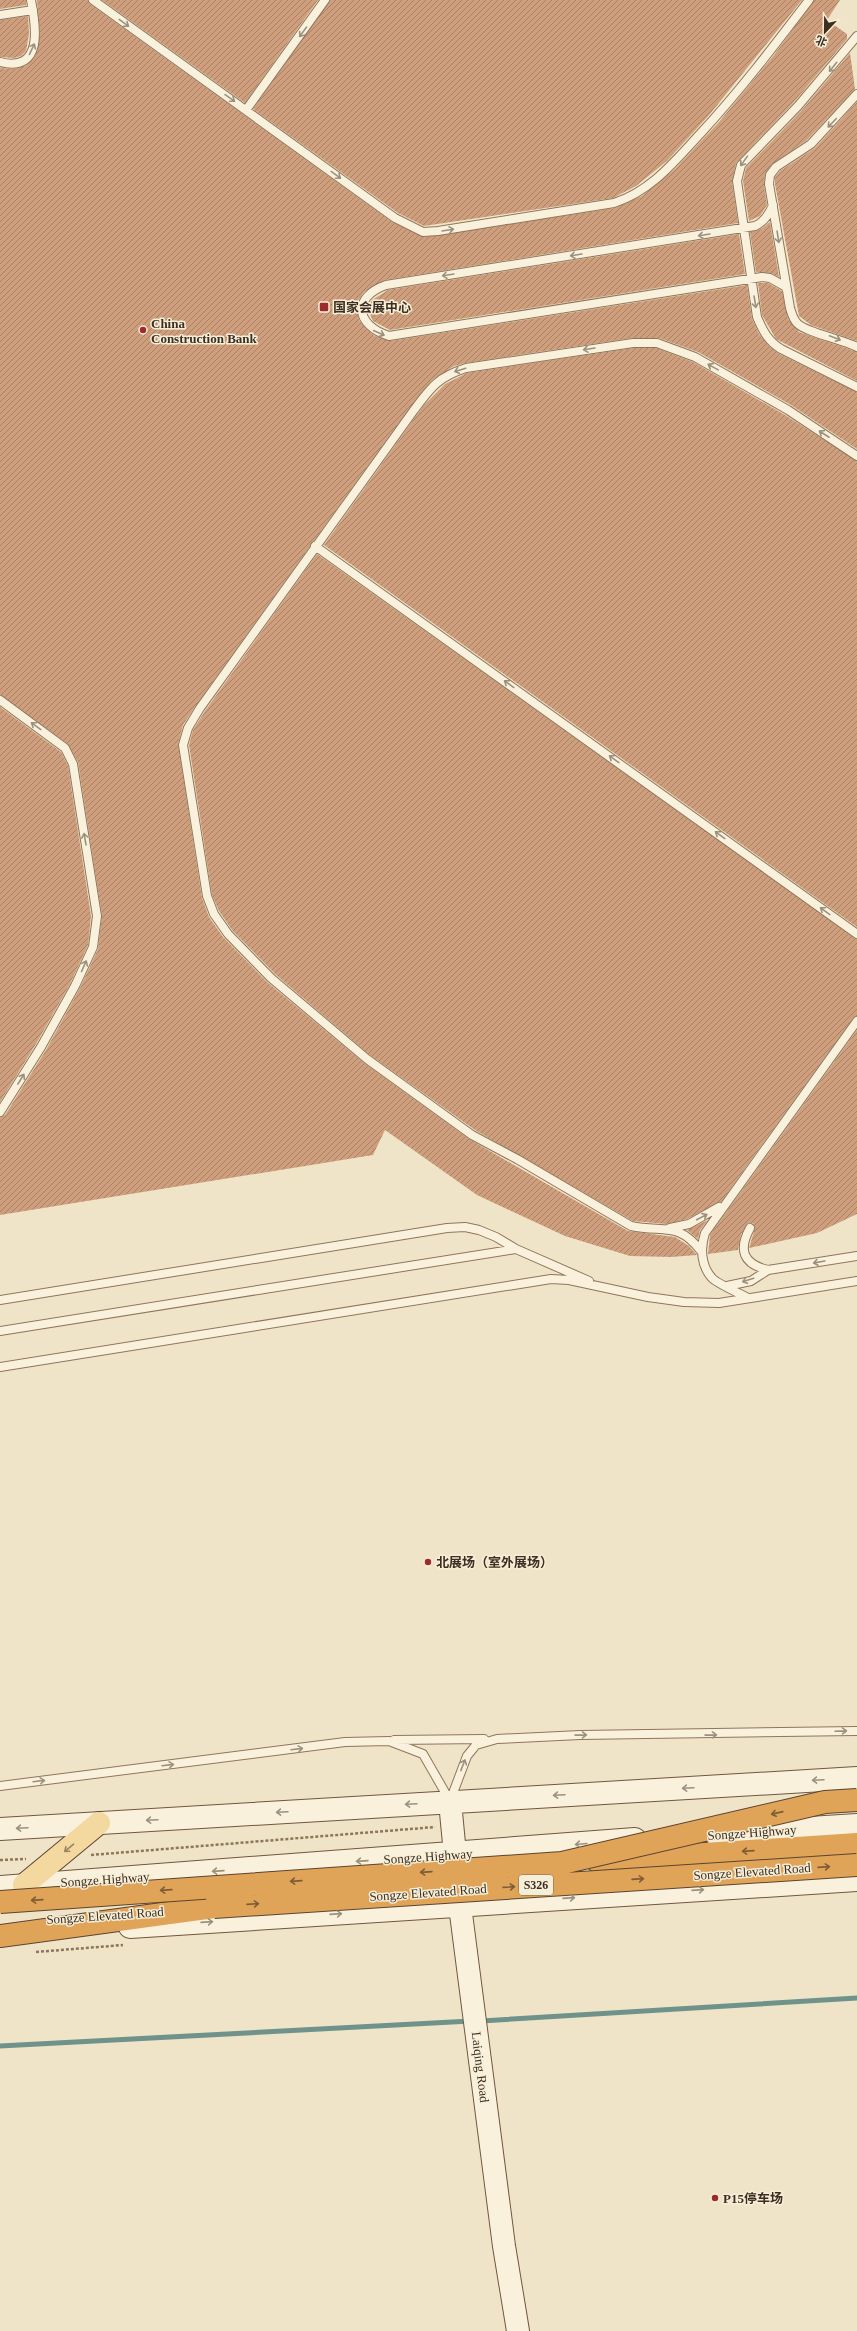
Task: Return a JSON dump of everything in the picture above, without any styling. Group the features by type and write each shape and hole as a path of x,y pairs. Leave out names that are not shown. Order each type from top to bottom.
{"highway":[{"path":"562,1863 825,1802 857,1800"},
{"name":"Songze Elevated Road","path":"0,1902 857,1844"},
{"name":"Songze Elevated Road","path":"0,1923 214,1907 857,1865"},
{"path":"0,1936 214,1907"}],"main road":[{"path":"0,1829 857,1778"},
{"name":"Laiqing Road","path":"450,1802 460,1906 504,2246 518,2331"},
{"path":"24,1885 99,1823"},
{"name":"Songze Highway","path":"0,1887 857,1824"},
{"path":"0,1936 857,1880"}],"lane":[{"path":"0,62 12,64 22,61 29,55 34,47 36,36 31,0"},
{"path":"93,0 396,218 422,232 438,231 614,204 632,197 649,186 668,168 724,108 808,0"},
{"path":"246,110 326,0"},
{"path":"0,15 33,10"},
{"path":"857,36 798,106 741,165 737,181 757,317 770,342 857,387"},
{"path":"857,94 834,121 811,144 776,167 770,175 769,184 786,288 793,318 799,325 857,346"},
{"path":"773,205 769,215 762,223 743,229 386,285 370,294 364,302 363,313 366,325 376,332 389,336 400,336 751,279 770,278 786,288"},
{"path":"748,1298 712,1279 705,1266 701,1252 692,1239 681,1232 668,1229 645,1229 631,1226 517,1159 472,1135 367,1059 271,978 228,934 214,914 207,896 184,759 183,745 186,733 200,708 315,546 433,384 446,374 466,368 633,343 657,343 695,357 736,380 788,410 857,456"},
{"path":"315,546 857,934"},
{"path":"0,700 55,740 65,748 68,753 72,764 98,916 93,947 75,986 41,1047 0,1112"},
{"path":"701,1252 705,1233 857,1021"},
{"path":"668,1229 689,1224 706,1216 719,1208 731,1195"},
{"path":"0,1300 447,1228 465,1227 479,1230 496,1237 516,1249 610,1289"},
{"path":"750,1228 744,1239 743,1249 745,1254 756,1267 768,1270 857,1256"},
{"path":"0,1331 516,1249"},
{"path":"727,1286 751,1281 768,1270"},
{"path":"0,1367 526,1282 569,1280 684,1302 719,1303 857,1281"},
{"path":"0,1786 345,1742 497,1739 580,1735 857,1731"},
{"path":"450,1802 466,1756 476,1745 497,1739"},
{"path":"389,1740 423,1754 450,1802"}],"path":[{"path":"89,1855 453,1825"},
{"path":"0,1860 28,1859"}],"building":[{"path":"0,0 26,0 26,5 0,9"},
{"path":"37,0 88,0 90,4 392,222 423,237 615,208 642,196 675,169 719,122 774,55 814,0 840,0 827,20 847,34 847,39 794,102 736,163 732,182 738,223 385,280 364,292 358,301 357,310 359,320 366,329 375,336 390,341 747,285 752,319 759,334 769,346 779,354 857,392 857,449 791,405 698,352 659,338 632,338 465,363 454,366 432,380 410,407 196,705 183,725 178,744 202,898 209,917 223,937 267,982 364,1063 469,1139 628,1231 675,1237 689,1246 697,1255 671,1257 630,1256 565,1236 477,1195 385,1130 373,1155 0,1215 0,1117 5,1115 46,1050 80,988 98,949 102,916 78,762 68,744 0,695 0,68 14,69 26,66 35,56 40,34"},
{"path":"102,0 318,0 245,103"},
{"path":"330,0 802,0 710,114 667,161 636,186 613,198 424,226 398,213 253,109"},
{"path":"28,16 29,34 26,51 21,56 14,58 0,57 0,20"},
{"path":"850,53 855,89 807,140 772,164 765,174 764,185 767,205 760,216 749,221 743,181 746,168 802,110"},
{"path":"857,102 857,341 811,325 799,316 775,177 780,171 815,148"},
{"path":"770,222 779,277 771,273 756,272 750,232 761,229"},
{"path":"739,234 745,274 390,330 373,321 368,310 372,300 388,290"},
{"path":"758,283 768,283 782,291 788,319 799,332 857,352 857,381 776,339 762,315"},
{"path":"633,348 656,348 693,362 785,415 857,461 857,927 324,545 424,405 445,384 467,373"},
{"path":"317,554 857,939 857,1016 853,1018 721,1202 687,1219 666,1224 633,1221 475,1130 370,1055 275,974 232,930 219,911 212,895 189,745 193,730"},
{"path":"0,707 61,752 68,766 91,916 88,945 70,984 36,1044 0,1102"},
{"path":"857,1030 857,1214 817,1233 749,1248 755,1228 753,1223 749,1223 741,1234 738,1250 708,1254 710,1235"},
{"path":"708,1220 700,1230 698,1239 687,1230"}],"waterway":[{"path":"481,2021 857,1998"},
{"path":"0,2046 471,2021"}],"place":[{"name":"国家会展中心","path":"324,307"},
{"name":"China Construction Bank","path":"143,330"},
{"name":"北展场（室外展场）","path":"428,1562"},
{"name":"P15停车场","path":"715,2198"}]}
